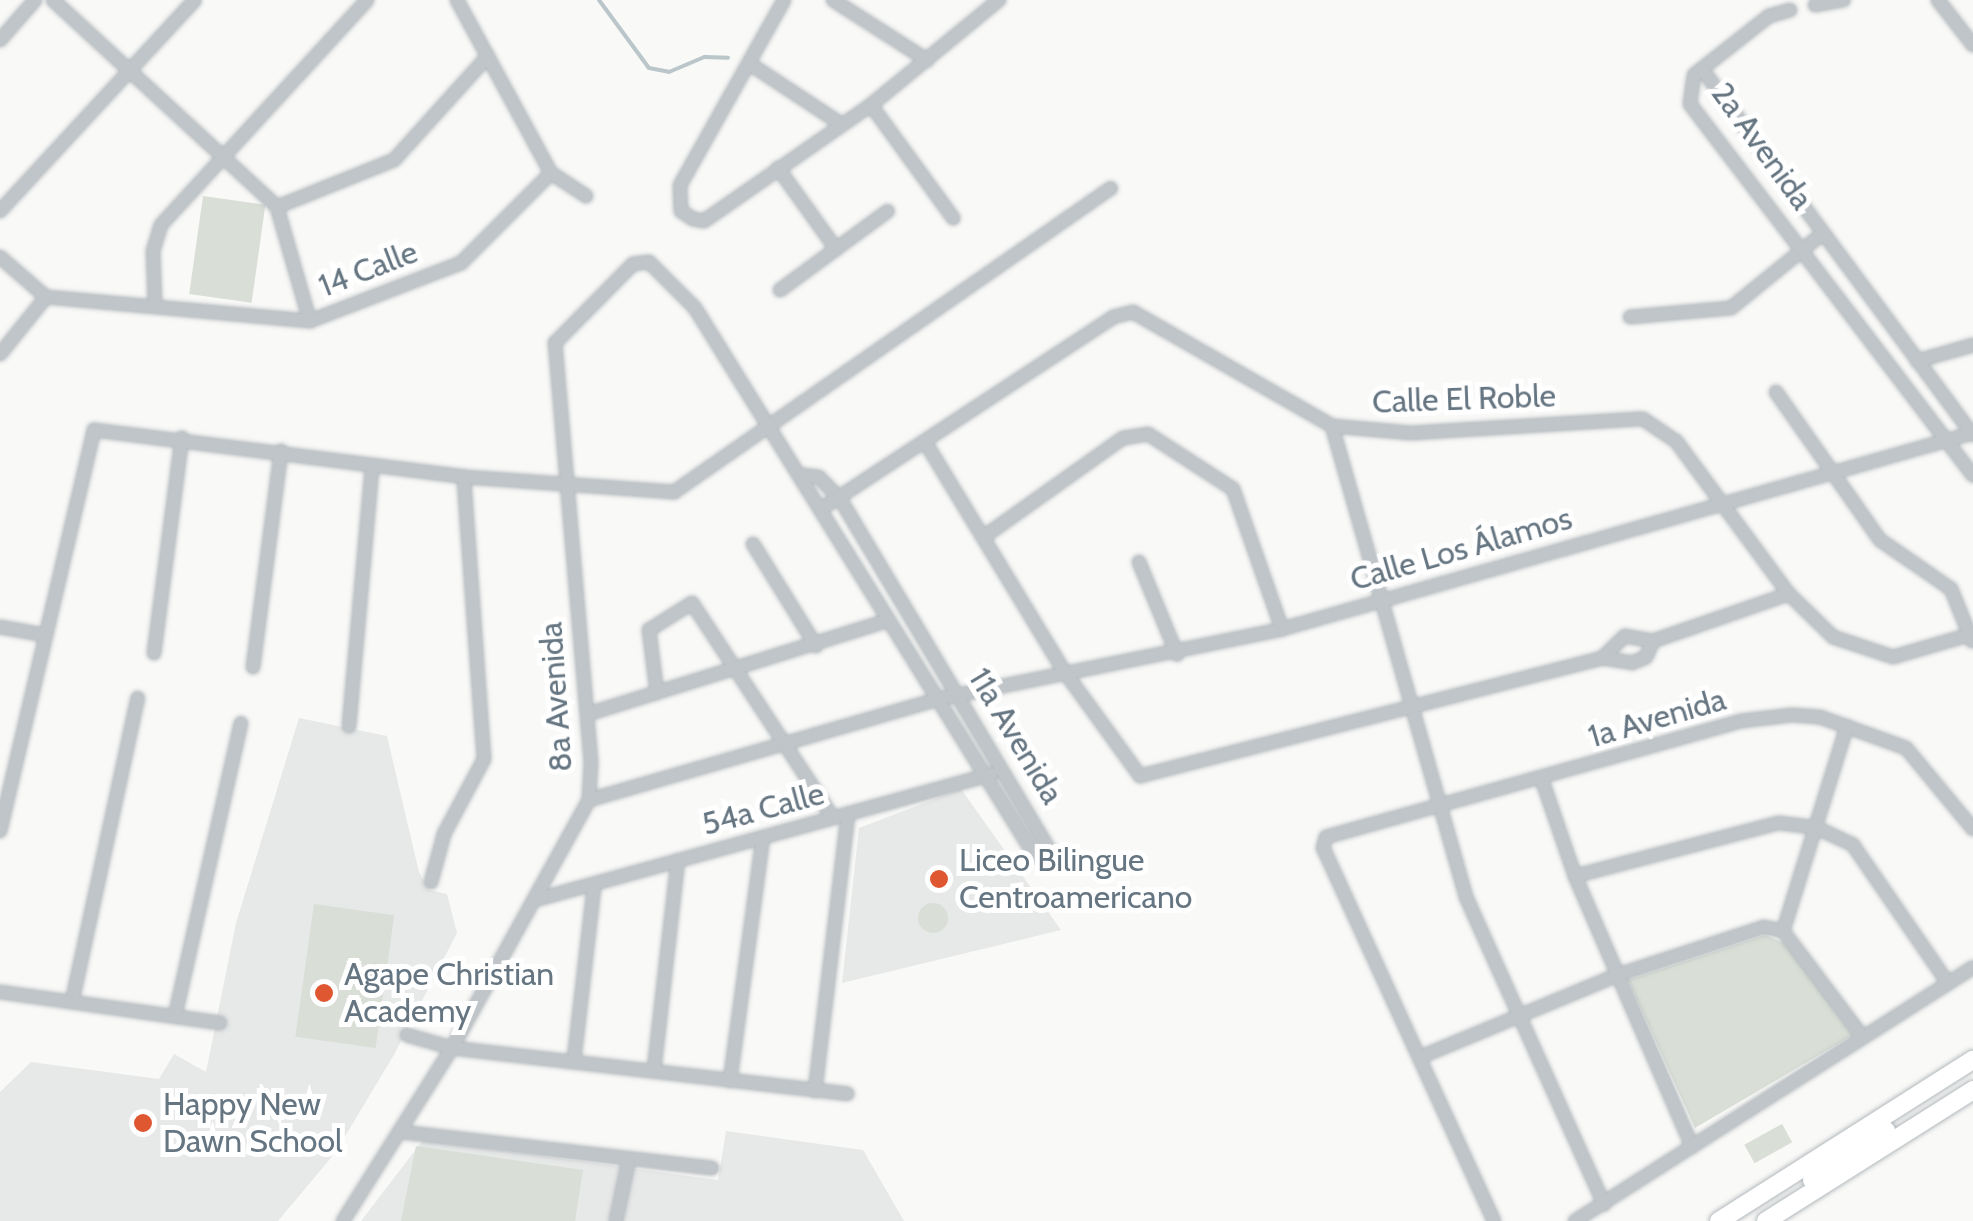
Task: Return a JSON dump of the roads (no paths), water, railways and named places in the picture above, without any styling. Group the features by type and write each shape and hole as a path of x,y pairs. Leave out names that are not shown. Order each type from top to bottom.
{"main road":[{"path":"1718,1221 1973,1060"},
{"path":"1766,1221 1973,1090"},
{"path":"1788,1207 1826,1168 1908,1118 1906,1102"}],"street":[{"path":"0,40 35,0"},
{"path":"53,0 277,207 310,321"},
{"path":"0,212 196,0"},
{"path":"155,305 153,252 161,224 366,0"},
{"path":"457,0 551,172 586,196"},
{"path":"784,0 680,185 681,211 704,220 871,105 1000,0"},
{"path":"833,0 928,60"},
{"path":"1815,5 1844,0"},
{"path":"1938,0 1973,45"},
{"path":"1702,69 1769,16 1790,10"},
{"path":"277,207 394,160 488,56"},
{"path":"750,64 841,124"},
{"name":"2a Avenida","path":"1973,434 1869,299 1702,69 1689,84 1690,104 1973,476"},
{"path":"871,105 952,218"},
{"path":"778,168 836,249"},
{"name":"14 Calle","path":"46,297 310,321 479,252 551,172"},
{"path":"0,831 94,430 182,438 464,477 674,492 1111,188"},
{"path":"780,290 888,212"},
{"path":"1630,317 1731,308 1822,234"},
{"path":"0,257 46,297 0,354"},
{"name":"11a Avenida","path":"641,260 695,308 1036,856 1045,857 1049,844 840,498 819,478 802,475"},
{"name":"8a Avenida","path":"343,1221 452,1048 589,800 588,714 555,343 641,260"},
{"path":"1849,312 1869,299"},
{"name":"Calle El Roble","path":"821,510 928,445 1114,317 1133,312 1156,319 1332,426 1411,433 1643,419 1676,441 1789,594 1833,637 1866,652 1908,656 1971,639"},
{"path":"1916,361 1973,345"},
{"path":"1776,392 1829,473 1880,540 1951,589 1971,639"},
{"path":"1332,426 1436,808 1466,897 1604,1204"},
{"path":"984,536 1123,438 1148,434 1233,489 1282,629"},
{"name":"Calle Los Álamos","path":"589,800 940,699 1064,671 1177,654 1282,629 1973,434"},
{"path":"154,653 182,438"},
{"path":"928,445 1064,671 1140,776 1602,658 1632,663 1646,657 1653,641"},
{"path":"253,667 281,451"},
{"path":"348,726 372,466"},
{"path":"431,882 444,834 484,758 464,477"},
{"path":"753,544 816,646"},
{"path":"1139,562 1177,654"},
{"path":"1602,658 1625,636 1653,641 1789,594"},
{"path":"656,693 649,630 692,602 834,818"},
{"path":"588,714 816,646 889,620"},
{"path":"0,627 45,635"},
{"path":"72,1002 138,698"},
{"name":"1a Avenida","path":"1424,1056 1322,841 1741,721 1792,715 1846,726 1915,756 1973,829"},
{"path":"175,1016 241,723"},
{"path":"1783,931 1846,726"},
{"name":"54a Calle","path":"536,900 594,888 678,860 1004,771"},
{"path":"1542,780 1575,876 1692,1147"},
{"path":"815,1091 848,814"},
{"path":"1575,876 1780,823 1817,828 1853,846 1948,982"},
{"path":"730,1081 764,837"},
{"path":"654,1070 678,860"},
{"path":"574,1060 594,888"},
{"path":"1494,1221 1424,1056 1618,975 1764,927 1783,931 1861,1036"},
{"path":"1575,1221 1973,967"},
{"path":"0,992 220,1022"},
{"path":"407,1035 452,1048 847,1094"},
{"path":"402,1132 712,1168"},
{"path":"616,1221 629,1159"}],"waterway":[{"path":"599,0 649,68 669,72 705,57 728,58"}],"place":[{"name":"Liceo Bilingue Centroamericano","path":"939,879"},
{"name":"Agape Christian Academy","path":"324,993"},
{"name":"Happy New Dawn School","path":"143,1123"}]}
